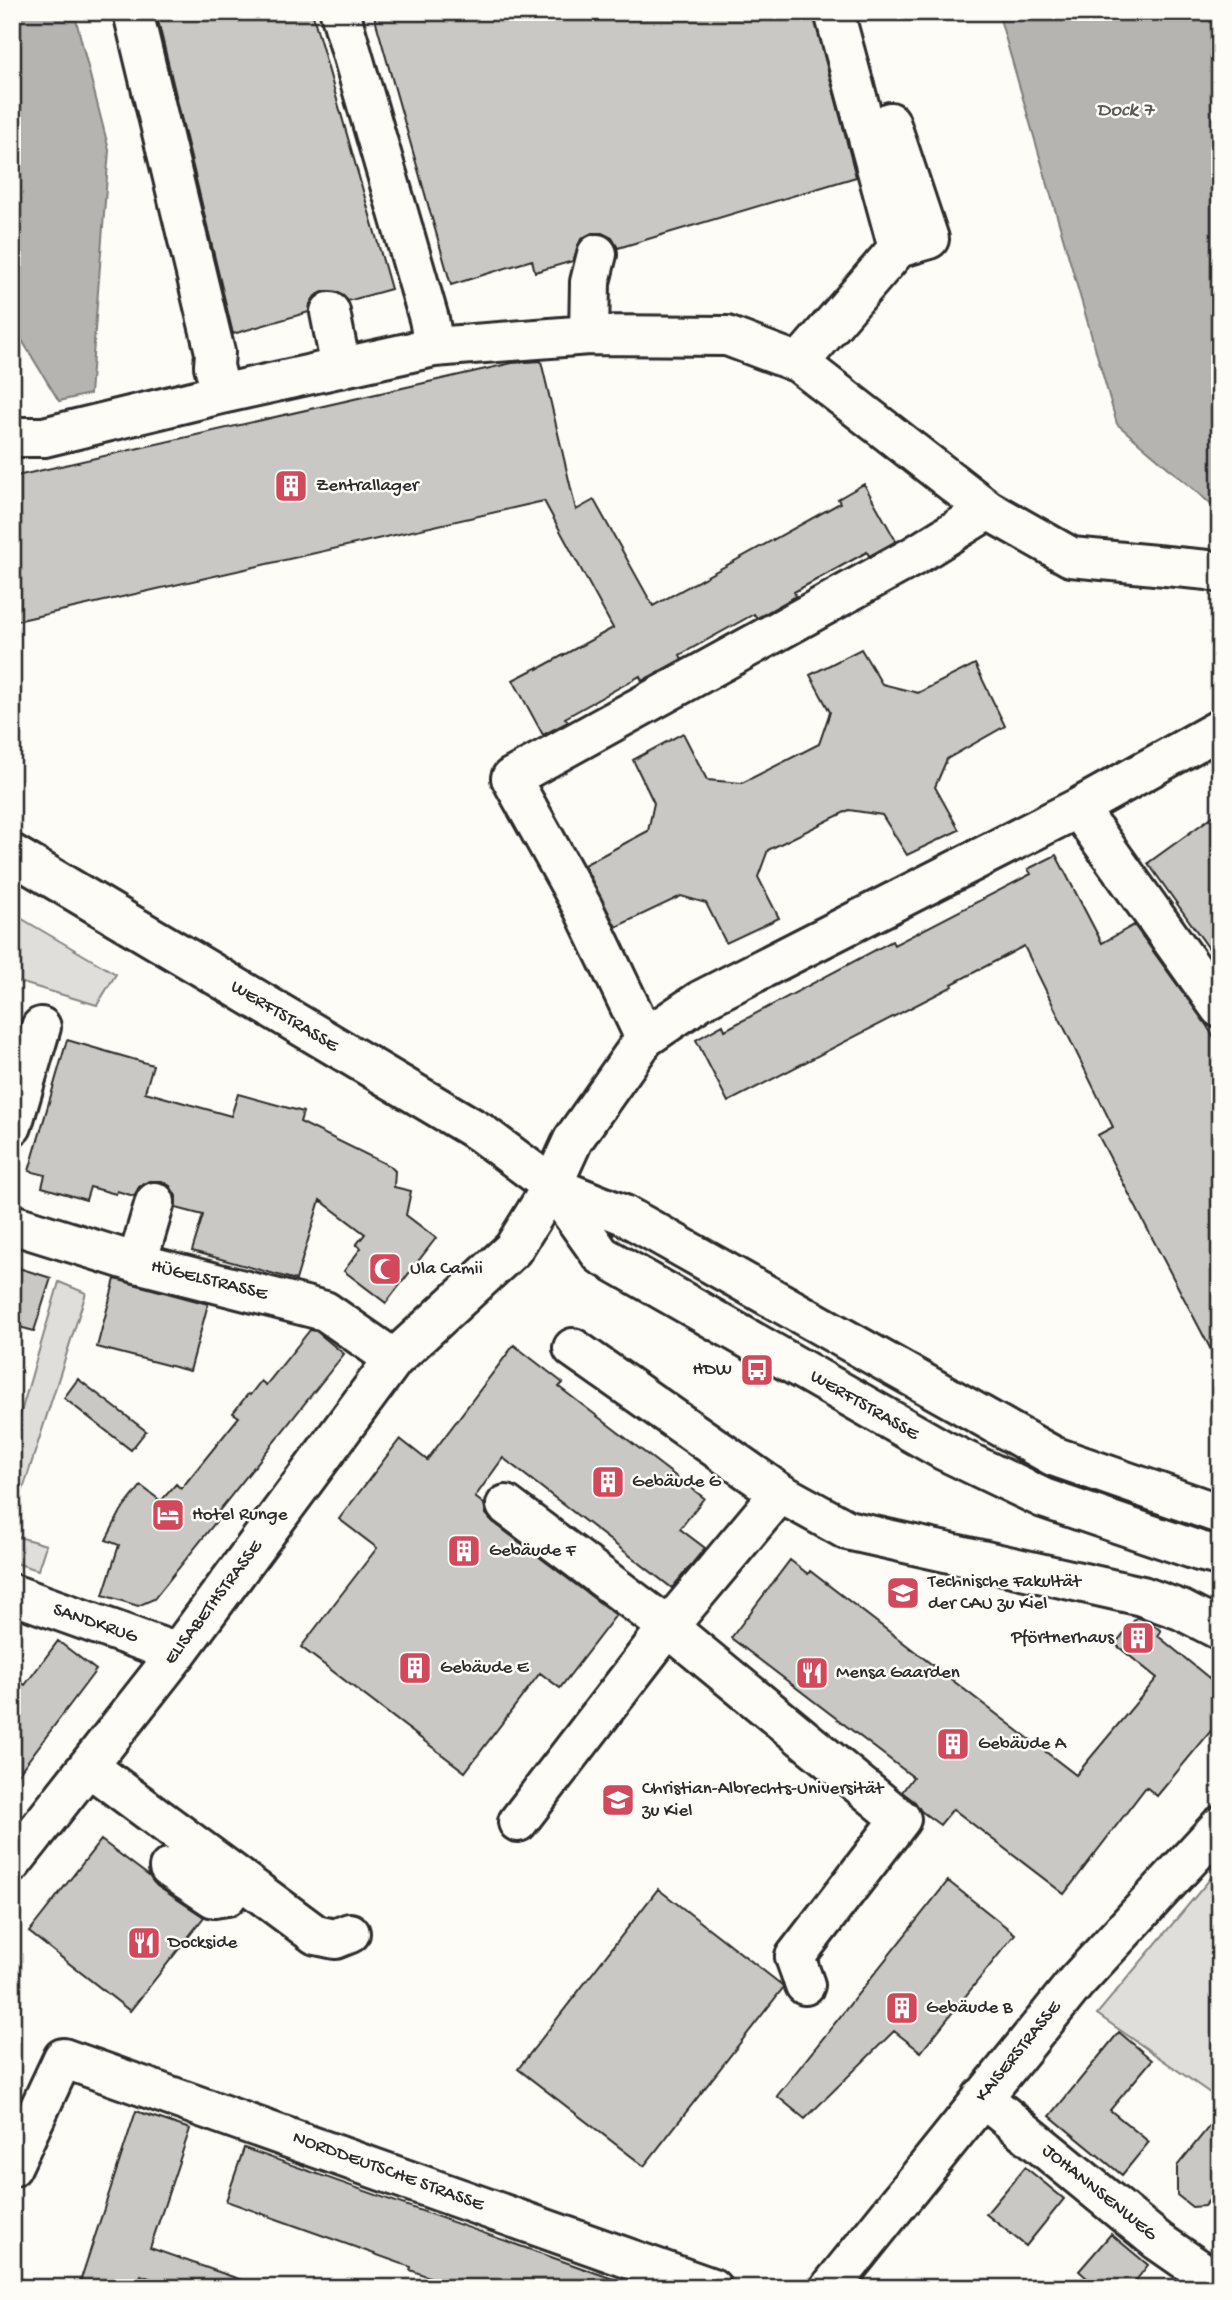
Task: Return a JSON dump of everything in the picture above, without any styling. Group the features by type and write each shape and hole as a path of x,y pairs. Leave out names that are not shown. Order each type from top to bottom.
{"street":[{"path":"133,12 215,352 214,366 221,394"},
{"path":"340,12 429,319 434,347"},
{"path":"800,363 898,248 929,239 856,52 834,12"},
{"path":"854,12 856,52"},
{"path":"589,335 590,282 597,254"},
{"path":"330,312 341,368"},
{"path":"12,437 44,437 434,347 589,335 727,336 800,363 988,510 1071,557 1220,573"},
{"path":"988,510 903,562 511,778 583,908 645,1038 701,1000 1078,808 1220,729"},
{"path":"1078,808 1220,1008"},
{"name":"WERFTSTRASSE","path":"12,854 481,1133 552,1186 624,1215 1053,1456 1220,1514"},
{"path":"12,1126 41,1027"},
{"name":"ELISABETHSTRASSE","path":"12,1863 177,1653 394,1359 513,1249 552,1186 573,1140 645,1038"},
{"name":"WERFTSTRASSE","path":"552,1186 601,1255 943,1450 1043,1498 1220,1556"},
{"path":"137,1263 155,1202"},
{"name":"HÜGELSTRASSE","path":"12,1224 137,1263 325,1311 394,1359"},
{"path":"573,1349 780,1493 847,1530 1142,1596 1181,1610 1220,1630"},
{"path":"518,1822 668,1627 780,1493"},
{"path":"506,1506 668,1627 901,1819 795,1957 805,1986"},
{"name":"SANDKRUG","path":"12,1594 177,1653"},
{"path":"88,1766 316,1935 335,1939 351,1933"},
{"name":"KAISERSTRASSE","path":"830,2288 1076,1982 1220,1826"},
{"path":"169,1868 214,1898 227,1896 239,1878"},
{"name":"NORDDEUTSCHE STRASSE","path":"12,2167 63,2058 712,2288"},
{"name":"JOHANNSENWEG","path":"982,2097 1158,2241 1220,2284"}],"shaded area":[{"path":"12,913 116,974 97,1005 12,980"},
{"path":"59,1282 86,1293 18,1505 12,1504 12,1443"},
{"path":"12,1535 46,1545 38,1570 12,1562"},
{"path":"1220,1867 1220,2100 1097,2014"}],"water":[{"path":"12,12 74,12 109,150 90,394 59,401 12,324"},
{"name":"Dock 7","path":"998,12 1220,12 1220,502 1212,505 1117,424"}],"building":[{"path":"156,12 312,12 391,289 348,301 338,292 325,291 315,296 309,312 233,334"},
{"path":"373,12 813,12 856,177 618,248 612,238 602,233 592,233 581,239 573,261 535,272 532,260 451,285"},
{"name":"Zentrallager","path":"541,361 576,510 594,500 653,606 840,503 838,499 864,484 896,541 869,556 867,552 794,592 796,596 757,618 754,614 680,655 682,659 642,681 640,676 565,718 568,722 543,735 513,680 613,628 544,501 12,622 12,477 512,363"},
{"path":"861,649 882,684 918,693 975,664 1005,726 947,759 935,787 959,830 907,855 882,815 849,810 768,850 758,877 779,918 726,943 706,903 681,896 616,927 584,865 648,831 654,803 633,760 683,733 707,780 742,783 819,744 830,712 810,675"},
{"path":"1220,811 1220,964 1148,863"},
{"path":"1056,855 1102,943 1134,925 1220,1047 1220,1367 1098,1135 1113,1127 1024,946 952,984 953,986 728,1102 696,1040 723,1025 725,1030 892,941 894,945 1031,874 1028,869"},
{"path":"67,1040 153,1065 145,1092 231,1116 238,1094 303,1112 300,1122 390,1166 395,1171 394,1187 411,1191 406,1215 436,1238 386,1303 344,1271 361,1248 356,1245 365,1234 320,1200 296,1280 192,1251 203,1215 176,1208 176,1196 170,1186 162,1181 149,1181 139,1187 134,1196 90,1187 86,1200 42,1187 45,1175 29,1171"},
{"path":"12,1266 51,1278 34,1331 12,1325"},
{"path":"115,1279 208,1304 190,1371 97,1347"},
{"path":"310,1330 316,1331 344,1354 215,1516 218,1519 154,1599 138,1606 103,1595 119,1545 106,1540 121,1511 141,1486 161,1501 176,1484 181,1489 239,1417 233,1413 248,1394 250,1395 261,1381 266,1385"},
{"path":"514,1345 563,1383 559,1387 704,1498 680,1529 705,1548 672,1588 503,1458 475,1497 484,1504 486,1514 616,1615 560,1688 540,1673 465,1772 301,1647 377,1548 339,1519 400,1439 427,1460"},
{"path":"78,1379 146,1431 131,1450 64,1398"},
{"name":"Gebäude A","path":"790,1560 808,1574 810,1571 1076,1775 1157,1678 1115,1644 1137,1617 1150,1622 1161,1631 1158,1636 1220,1687 1220,1720 1157,1796 1146,1787 1064,1894 953,1809 940,1825 921,1811 915,1802 902,1792 913,1777 731,1638"},
{"path":"58,1641 96,1670 12,1782 12,1676 25,1685"},
{"path":"101,1840 149,1876 157,1886 204,1917 130,2011 29,1932"},
{"name":"Gebäude B","path":"948,1881 1015,1934 921,2052 894,2031 805,2119 777,2096"},
{"path":"658,1889 783,1988 644,2166 518,2069"},
{"path":"1119,2032 1152,2060 1110,2110 1149,2142 1122,2175 1050,2116"},
{"path":"136,2111 190,2129 150,2248 253,2284 252,2288 177,2288 141,2275 137,2288 78,2288"},
{"path":"1220,2113 1220,2188 1204,2206 1192,2207 1177,2195 1177,2166"},
{"path":"244,2148 627,2284 627,2288 459,2288 410,2270 411,2267 226,2201"},
{"path":"1025,2167 1064,2199 1026,2246 986,2214"},
{"path":"1111,2234 1148,2265 1130,2288 1098,2288 1079,2271"}],"place":[{"name":"Zentrallager","path":"291,486"},
{"name":"Ula Camii","path":"385,1269"},
{"name":"HDW","path":"757,1370"},
{"name":"Gebäude G","path":"608,1482"},
{"name":"Hotel Runge","path":"168,1515"},
{"name":"Gebäude F","path":"464,1551"},
{"name":"Technische Fakultät der CAU zu Kiel","path":"903,1593"},
{"name":"Pförtnerhaus","path":"1138,1638"},
{"name":"Gebäude E","path":"415,1668"},
{"name":"Mensa Gaarden","path":"812,1673"},
{"name":"Gebäude A","path":"953,1744"},
{"name":"Christian-Albrechts-Universität zu Kiel","path":"618,1800"},
{"name":"Dockside","path":"144,1943"},
{"name":"Gebäude B","path":"902,2008"}]}
